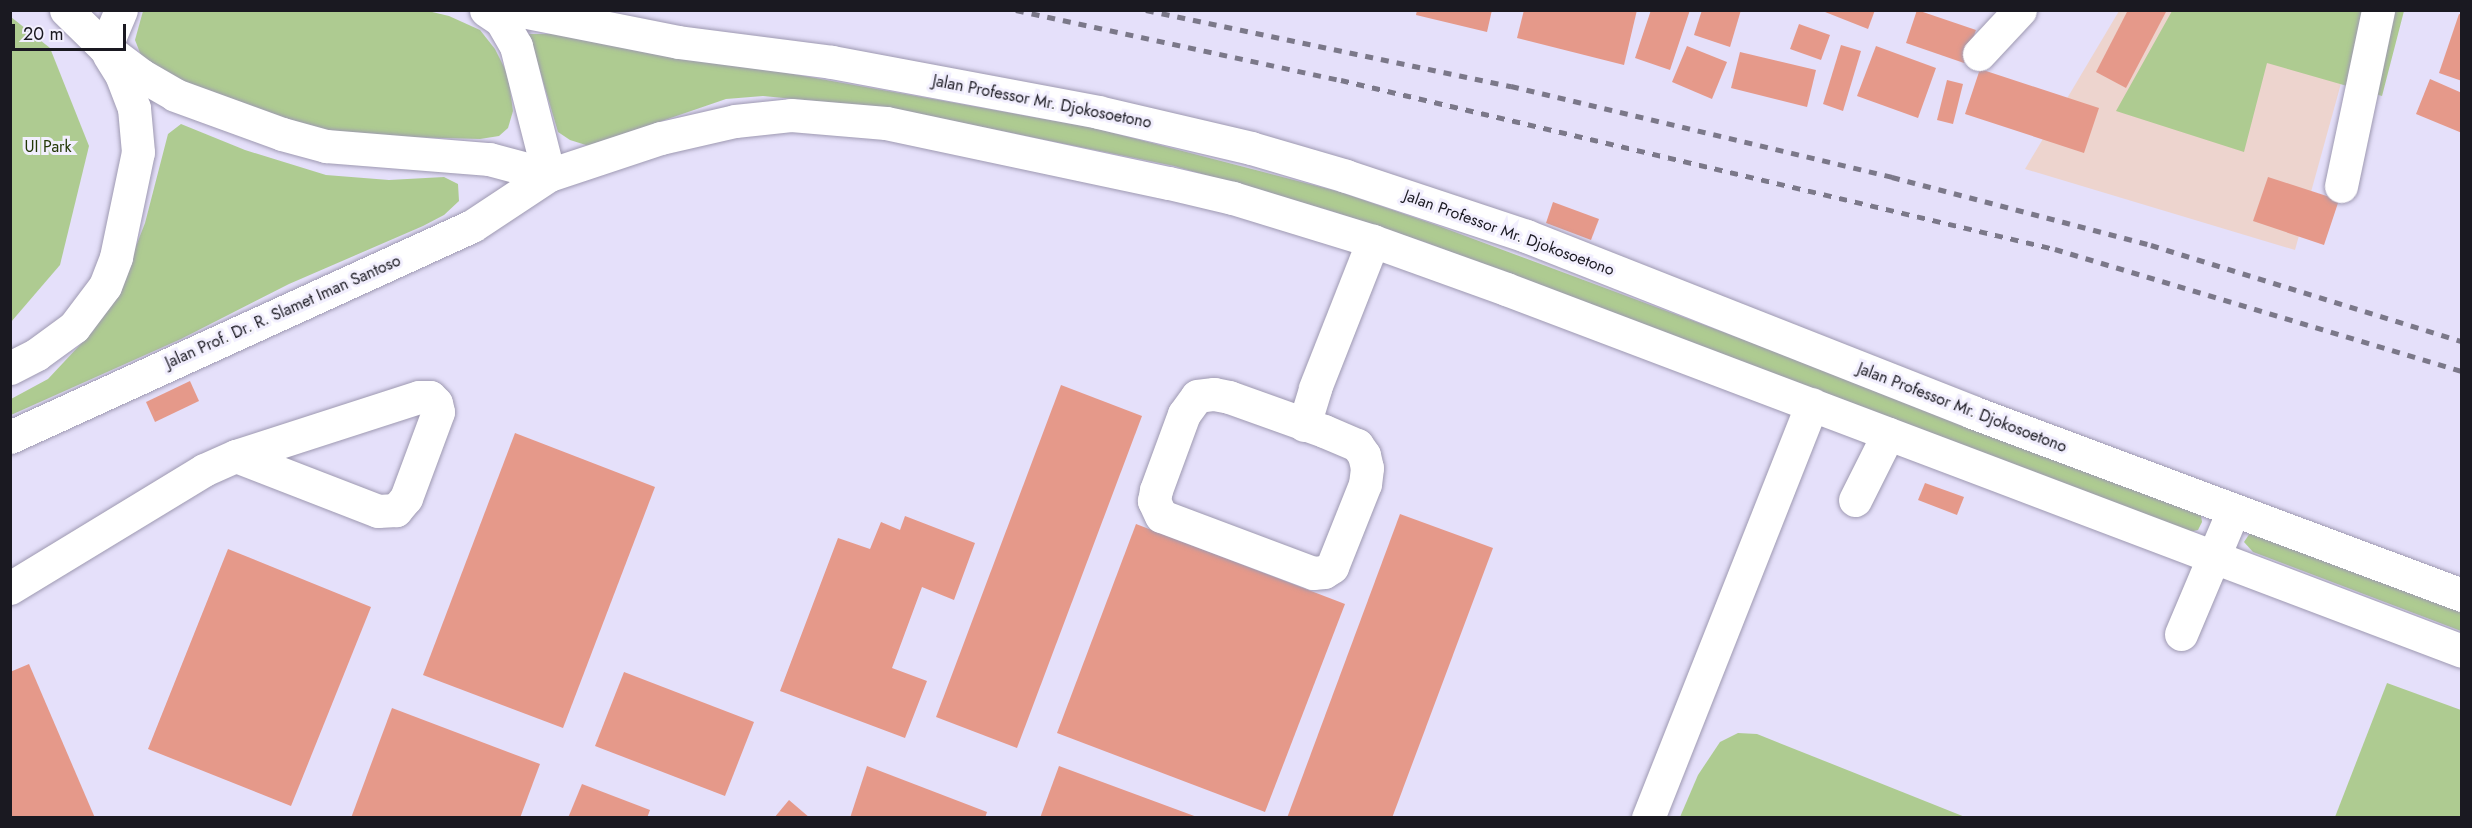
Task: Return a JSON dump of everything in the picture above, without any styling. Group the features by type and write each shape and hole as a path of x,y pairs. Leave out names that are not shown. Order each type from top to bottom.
{"street":[{"path":"66,10 105,48 141,75 175,95 282,134 326,146 489,159 549,175 661,138 735,121 791,115 886,123 1233,198 1373,241 2462,651"},
{"path":"105,48 121,10"},
{"path":"486,10 501,20 516,45 549,175"},
{"name":"Jalan Professor Mr. Djokosoetono","path":"517,10 678,42 832,62 1098,112 1283,157 1526,236 1972,412 2462,595"},
{"path":"1979,54 2020,10"},
{"path":"2341,186 2378,10"},
{"path":"10,368 37,354 74,327 105,286 116,257 138,152 134,108 122,76 105,48"},
{"name":"Jalan Prof. Dr. R. Slamet Iman Santoso","path":"10,437 472,225 549,175"},
{"path":"1304,424 1315,388 1373,241"},
{"path":"1214,394 1229,397 1304,424 1357,445 1364,455 1367,468 1365,484 1332,567 1324,572 1313,573 1161,516 1154,501 1159,481 1184,414 1197,396 1214,394"},
{"path":"10,588 204,470 237,456 419,397 430,397 436,403 438,412 406,498 396,510 378,511 237,456"},
{"path":"1648,818 1812,405"},
{"path":"1855,500 1888,434"},
{"path":"2181,634 2234,511"}],"shaded area":[{"path":"2119,11 2361,11 2295,250 2025,169"}],"green space":[{"path":"143,11 428,11 449,16 480,30 495,49 508,75 513,111 508,128 499,136 480,139 369,136 330,131 290,121 161,74 142,58 135,40"},
{"path":"2172,11 2404,11 2382,96 2267,63 2244,152 2116,111"},
{"name":"UI Park","path":"11,17 50,48 89,146 60,265 11,322"},
{"path":"529,34 558,34 715,60 1094,128 1340,192 1436,225 2184,504 2201,515 2202,522 2198,530 2189,532 1427,243 1331,211 1174,166 888,108 763,96 726,99 589,146 570,140 558,132"},
{"path":"181,124 245,150 326,175 389,180 444,177 458,184 459,201 444,215 423,226 289,284 181,339 11,415 11,399 48,379 93,331 119,290 145,223 168,134"},
{"path":"2250,533 2461,608 2461,631 2253,552 2244,542"},
{"path":"2387,683 2461,710 2461,817 2335,817"},
{"path":"1738,733 1757,734 1965,817 1680,817 1698,775 1720,742"}],"building":[{"path":"1417,10 1492,10 1487,32 1416,15"},
{"path":"1524,10 1637,10 1624,65 1517,38"},
{"path":"1651,10 1690,10 1670,70 1635,58"},
{"path":"1702,10 1741,10 1730,47 1694,35"},
{"path":"1820,10 1875,10 1868,29"},
{"path":"1917,10 1976,30 1964,63 1906,43"},
{"path":"2128,10 2167,10 2126,88 2096,72"},
{"path":"2459,14 2462,15 2462,81 2439,73"},
{"path":"1799,24 1830,35 1821,60 1790,49"},
{"path":"1841,45 1861,51 1843,111 1823,104"},
{"path":"1687,46 1727,62 1712,99 1672,82"},
{"path":"1876,46 1936,68 1918,118 1857,96"},
{"path":"1740,52 1816,70 1807,107 1731,88"},
{"path":"1980,69 2099,108 2084,153 1965,114"},
{"path":"2430,79 2462,93 2462,133 2416,114"},
{"path":"1947,80 1963,84 1953,124 1937,120"},
{"path":"2268,177 2339,200 2324,245 2253,221"},
{"path":"1553,202 1599,219 1591,240 1546,223"},
{"path":"190,381 199,401 155,422 146,402"},
{"path":"1061,385 1142,416 1017,748 936,717"},
{"path":"515,433 655,487 563,728 423,675"},
{"path":"1925,483 1964,497 1957,515 1918,500"},
{"path":"1400,514 1493,548 1392,818 1287,818"},
{"path":"905,516 975,543 954,600 922,587 892,668 927,681 905,738 780,691 838,538 870,549 881,522 900,530"},
{"path":"1136,524 1345,604 1265,812 1057,733"},
{"path":"228,549 371,607 291,806 148,749"},
{"path":"29,664 95,818 10,818 10,672"},
{"path":"624,672 754,722 725,796 595,746"},
{"path":"392,708 540,764 520,818 351,818"},
{"path":"867,766 987,812 985,818 850,818"},
{"path":"1059,766 1197,817 1197,818 1040,818"},
{"path":"582,784 650,810 647,818 568,818"},
{"path":"789,800 810,818 774,818"}],"railway":[{"path":"1016,10 1341,80 2055,249 2462,371"},
{"path":"1146,10 1511,86 1892,177 2151,245 2462,341"}]}
